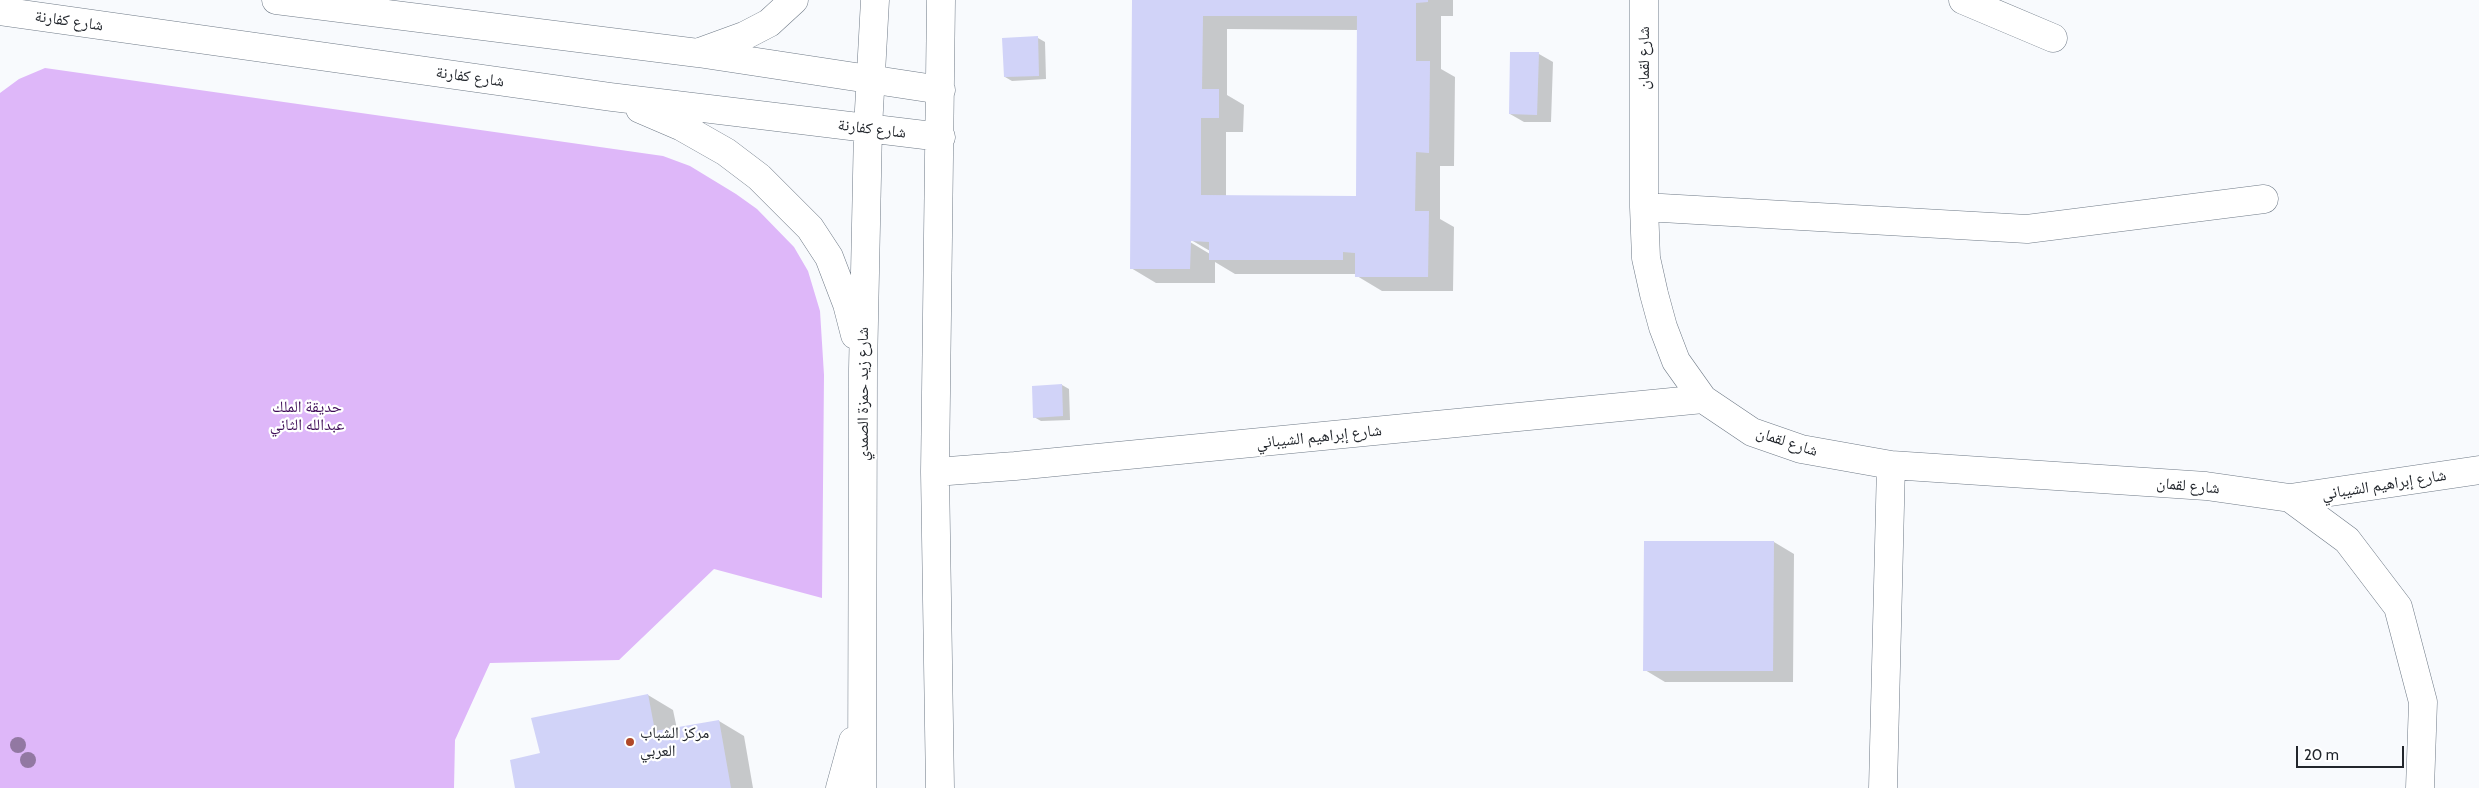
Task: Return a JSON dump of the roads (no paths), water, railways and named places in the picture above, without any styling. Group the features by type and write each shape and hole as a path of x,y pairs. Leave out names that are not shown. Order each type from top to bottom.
{"street":[{"path":"276,0 698,53 941,90"},
{"path":"698,53 744,36 769,23 794,0"},
{"name":"شارع زيد حمزة الصمدي","path":"862,788 863,369 868,128 875,0"},
{"path":"940,788 935,472 941,137 941,0"},
{"name":"شارع لقمان","path":"1644,0 1644,207 1646,258 1663,327 1676,361 1703,399 1752,432 1801,449 1891,465 2206,486 2290,498"},
{"path":"1963,0 2052,38"},
{"name":"شارع كفارنة","path":"0,11 611,97 941,137"},
{"path":"611,97 682,127 726,152 758,177 810,228 829,257 847,304 863,369"},
{"path":"1644,207 2027,229 2264,200"},
{"name":"شارع إبراهيم الشيباني","path":"935,472 1703,399"},
{"path":"1883,788 1891,465"},
{"name":"شارع إبراهيم الشيباني","path":"2290,498 2479,470"},
{"path":"2290,498 2347,540 2398,607 2423,702 2420,788"},
{"path":"840,788 862,708"}],"place":[{"name":"مركز الشباب العربي","path":"630,742"}],"park label":[{"name":"حديقة الملك عبدالله الثاني","path":"307,416"}]}
